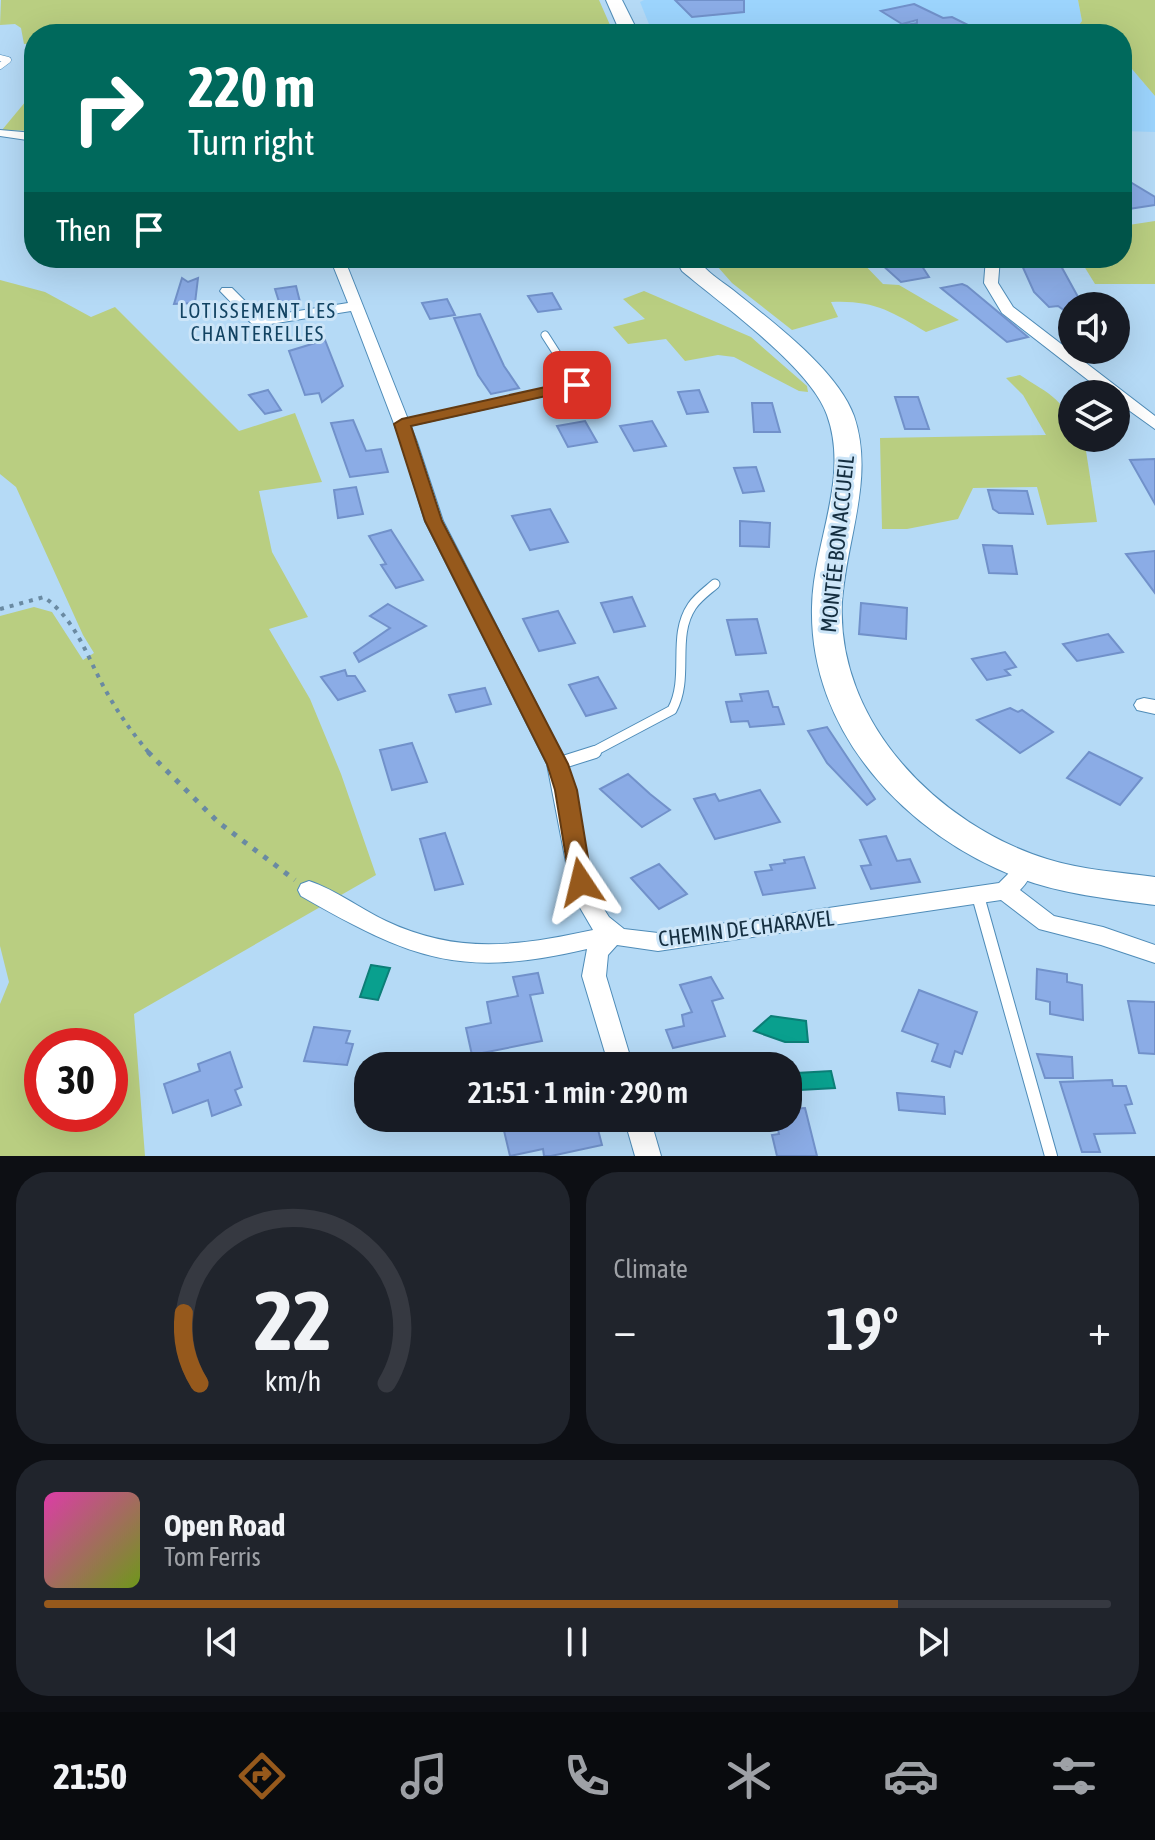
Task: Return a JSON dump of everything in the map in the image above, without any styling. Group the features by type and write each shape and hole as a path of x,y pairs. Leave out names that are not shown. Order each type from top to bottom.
{"main road":[{"path":"614,0 625,24"},
{"name":"MONTÉE BON ACCUEIL","path":"692,268 802,364 821,383 839,413 846,436 848,466 825,632 838,687 856,725 885,769 912,796 1013,878 1155,891"}],"street":[{"path":"0,133 24,136"},
{"path":"341,268 402,424 434,521 557,764 566,790 587,902 613,934"},
{"path":"992,268 991,283 1007,310 1155,424"},
{"path":"227,291 258,322 356,306"},
{"path":"1013,878 1047,923 1103,936 1155,954"},
{"name":"CHEMIN DE CHARAVEL","path":"613,934 635,941 658,942 978,896 1013,878"},
{"path":"309,890 409,940 444,951 542,951 613,934"},
{"path":"613,934 597,952 594,976 617,1052"},
{"path":"641,1132 648,1156"}],"lane":[{"path":"0,58 8,60 0,66"},
{"path":"402,424 577,385 545,335"},
{"path":"557,764 594,752 672,710 681,699 679,639 685,620 692,605 715,584"},
{"path":"978,896 1051,1156"}],"path":[{"path":"0,609 44,597 64,611 113,703 150,754 182,789 252,851 309,890"}],"shaded area":[{"path":"1,0 599,0 610,24 24,24 24,44 21,28 15,24 0,25"},
{"path":"1078,0 1082,21 1080,24 649,24 640,2"},
{"path":"1078,0 1155,0 1155,96 1132,69 1132,24 1080,24 1082,21"},
{"path":"1132,69 1155,96 1155,132 1132,131"},
{"path":"24,103 24,131 2,130"},
{"path":"1155,221 1155,284 1095,284 1085,268 1132,268 1132,224"},
{"path":"719,268 868,268 883,284 899,285 959,320 926,332 881,308 831,302 838,317 792,330 732,283"},
{"path":"0,280 45,292 91,317 115,307 239,431 295,413 322,482 259,491 272,552 308,617 269,629 310,699 341,774 376,875 134,1014 145,1156 0,1156 0,1004 9,982 0,946 0,616 34,607 52,612 83,660 94,653 16,487 0,474"},
{"path":"644,291 751,337 807,386 808,392 799,391 734,357 718,355 685,361 666,339 628,344 613,327 645,319 623,299"},
{"path":"1020,375 1058,402 1058,452 1086,452 1097,522 1047,525 1037,487 973,488 958,519 907,529 882,529 880,438 1046,435 1023,395 1006,378"},
{"path":"371,965 390,968 378,1000 360,997"},
{"path":"771,1016 806,1021 808,1042 785,1042 754,1031"},
{"path":"831,1071 835,1088 802,1090 802,1073"}],"building":[{"path":"675,0 744,0 744,12 692,17"},
{"path":"914,4 943,18 952,17 966,24 911,24 917,23 917,20 902,24 881,11"},
{"path":"1132,183 1155,197 1155,205 1132,208"},
{"path":"886,268 923,268 929,277 901,282"},
{"path":"1023,268 1062,268 1075,292 1058,292 1058,306 1049,307 1034,292"},
{"path":"182,278 188,282 198,278 195,303 174,304"},
{"path":"962,284 1028,337 1007,342 941,288"},
{"path":"296,286 300,302 280,305 275,289"},
{"path":"552,293 561,309 538,312 528,296"},
{"path":"447,299 455,315 430,319 422,303"},
{"path":"480,314 504,366 519,388 491,394 478,375 454,318"},
{"path":"325,340 343,386 322,402 319,393 305,395 289,351"},
{"path":"268,390 281,410 265,414 249,395"},
{"path":"699,390 708,412 687,414 678,392"},
{"path":"895,397 918,397 929,429 905,429"},
{"path":"752,403 772,403 780,432 754,432"},
{"path":"353,420 366,451 381,449 388,472 350,477 331,423"},
{"path":"585,421 597,442 568,447 557,426"},
{"path":"652,421 666,446 634,451 620,426"},
{"path":"1155,459 1155,504 1130,460"},
{"path":"756,467 764,491 743,493 734,468"},
{"path":"356,487 363,514 338,518 334,490"},
{"path":"988,490 1027,491 1033,514 999,513 993,509"},
{"path":"550,509 568,542 530,550 512,516"},
{"path":"740,521 770,523 769,547 740,546"},
{"path":"391,530 423,580 396,588 381,565 386,564 369,536"},
{"path":"983,545 1012,546 1017,574 989,573"},
{"path":"1155,551 1155,593 1126,554"},
{"path":"632,597 645,626 614,632 601,603"},
{"path":"861,603 907,608 906,639 859,634"},
{"path":"388,604 426,626 359,662 354,653 390,628 370,616"},
{"path":"558,611 575,643 539,651 523,619"},
{"path":"757,619 766,653 736,655 727,620"},
{"path":"1108,634 1123,652 1077,661 1063,644"},
{"path":"1005,652 1016,667 1005,670 1010,675 987,680 972,659"},
{"path":"345,670 347,676 355,676 365,691 338,700 321,677"},
{"path":"598,677 616,708 586,716 569,685"},
{"path":"485,688 491,704 456,712 449,695"},
{"path":"768,691 773,707 778,707 784,724 750,727 748,721 731,722 726,702 742,701 740,694"},
{"path":"1010,708 1018,712 1022,710 1053,732 1020,753 977,720"},
{"path":"827,727 875,799 867,805 827,763 808,731"},
{"path":"412,743 427,782 392,790 380,750"},
{"path":"1089,752 1142,778 1120,805 1067,778"},
{"path":"628,774 670,810 642,827 600,789"},
{"path":"760,790 780,822 715,839 694,799 715,794 719,801"},
{"path":"445,833 463,884 435,890 420,839"},
{"path":"886,836 897,861 910,859 920,882 871,889 861,866 871,865 860,840"},
{"path":"804,857 815,888 763,895 755,872 772,870 770,865"},
{"path":"659,864 687,894 659,909 631,878"},
{"path":"1037,969 1067,974 1067,982 1082,985 1083,1020 1050,1014 1050,1002 1036,999"},
{"path":"538,973 543,993 530,995 542,1041 487,1052 471,1052 466,1028 491,1023 487,1002 518,996 513,977"},
{"path":"711,977 723,998 712,1001 725,1036 673,1048 666,1030 684,1026 682,1015 692,1012 680,985"},
{"path":"919,990 977,1012 962,1054 955,1051 950,1067 932,1061 938,1044 902,1031"},
{"path":"1128,1001 1155,1002 1155,1054 1139,1053"},
{"path":"314,1027 350,1031 346,1043 353,1044 347,1065 304,1061"},
{"path":"230,1052 242,1087 235,1090 241,1105 212,1116 208,1100 173,1113 164,1084 200,1071 198,1064"},
{"path":"1037,1054 1072,1057 1073,1078 1045,1078"},
{"path":"1112,1080 1113,1086 1126,1086 1132,1104 1125,1105 1135,1133 1094,1134 1100,1152 1082,1152 1060,1082"},
{"path":"897,1093 944,1097 945,1114 899,1110"},
{"path":"802,1108 805,1108 817,1156 777,1156 772,1135 802,1132"},
{"path":"504,1132 599,1132 602,1145 551,1156 544,1156 543,1149 510,1156"}],"district":[{"name":"LOTISSEMENT LES CHANTERELLES","path":"258,322"}],"route":[{"path":"577,385 402,424 434,521 557,764 566,790 581,882"}]}
